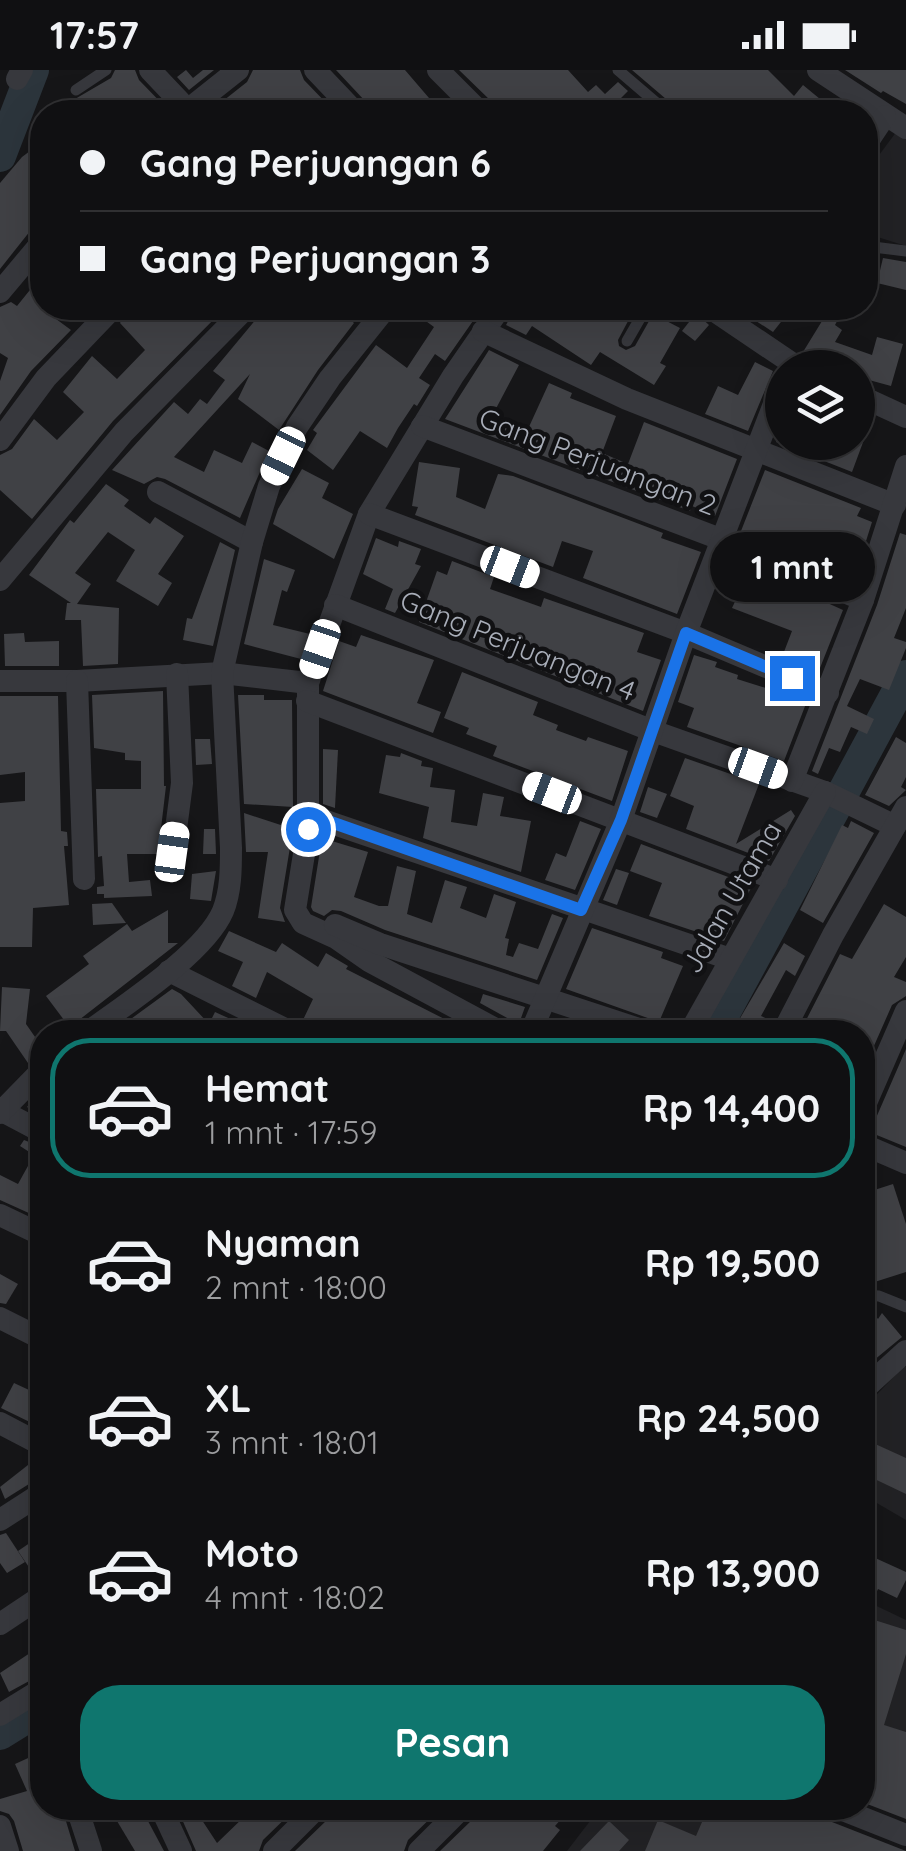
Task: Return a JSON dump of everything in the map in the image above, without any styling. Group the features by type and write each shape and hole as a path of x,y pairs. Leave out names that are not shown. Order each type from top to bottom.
{"street":[{"path":"150,70 177,100"},
{"path":"201,100 238,70"},
{"path":"316,70 339,100"},
{"path":"438,70 468,100"},
{"path":"818,70 862,100"},
{"path":"878,111 906,128"},
{"path":"878,126 885,116"},
{"path":"0,292 30,256"},
{"path":"0,440 46,378 102,320"},
{"path":"0,580 124,432 234,320"},
{"path":"104,1020 169,971 214,926 228,893 232,848 222,673 252,542 269,486 297,427 376,320"},
{"path":"299,916 308,814 307,692 335,605 369,514 491,320"},
{"path":"725,320 765,351"},
{"path":"483,331 574,377 895,505"},
{"path":"875,402 906,417"},
{"name":"Gang Perjuangan 2","path":"422,426 723,540 863,600"},
{"path":"536,1020 621,820 686,633 765,430"},
{"path":"792,781 863,600 906,466"},
{"path":"158,492 252,542"},
{"path":"369,514 686,633 828,693"},
{"name":"Gang Perjuangan 4","path":"335,605 653,731 829,793 865,811 901,817"},
{"path":"0,681 222,673 307,692 777,880"},
{"path":"172,852 182,783 177,674"},
{"path":"77,681 84,880"},
{"name":"Jalan Utama","path":"697,1020 829,793"},
{"path":"308,814 730,959"},
{"path":"789,1020 833,934 901,817"},
{"path":"299,916 614,1020"},
{"path":"299,916 478,1020"},
{"path":"169,971 267,1020"},
{"path":"875,1082 906,1011"},
{"path":"30,1082 1,1112 30,1126"},
{"path":"875,1150 906,1163"},
{"path":"0,1214 30,1229"},
{"path":"0,1318 30,1333"},
{"path":"875,1380 906,1350"},
{"path":"3,1427 30,1439"},
{"path":"0,1520 30,1501"},
{"path":"0,1624 30,1604"},
{"path":"0,1716 30,1697"},
{"path":"81,1820 91,1851"},
{"path":"167,1820 181,1851"},
{"path":"274,1851 305,1820"},
{"path":"419,1851 450,1820"},
{"path":"867,1820 906,1836"},
{"path":"0,1826 8,1851"}],"lane":[{"path":"76,90 106,70"},
{"path":"618,70 654,100"},
{"path":"878,248 906,251"},
{"path":"627,341 639,320"},
{"path":"875,1296 906,1307"}],"shaded area":[{"path":"897,131 906,136 906,246 878,237 878,157"},
{"path":"906,1367 906,1520 875,1502 875,1396"},
{"path":"875,1605 906,1620 906,1779 875,1770"},
{"path":"591,1820 704,1820 774,1851 567,1851"}],"building":[{"path":"115,70 135,70 158,100 74,100 111,78"},
{"path":"186,70 193,78 203,70 214,70 189,90 177,77"},
{"path":"253,70 300,70 323,100 224,100 247,82"},
{"path":"336,70 405,70 431,100 364,100"},
{"path":"459,70 568,70 588,92 596,85 605,94 618,82 628,91 619,100 490,100"},
{"path":"632,70 768,70 794,96 803,85 820,99 819,100 667,100"},
{"path":"845,70 906,70 906,104 881,93"},
{"path":"30,151 30,231 0,269 0,183"},
{"path":"883,258 906,262 906,290 878,283"},
{"path":"30,290 30,320 57,320 71,330 31,371 0,415 0,381 8,358 0,353 0,307 11,302 17,306"},
{"path":"213,320 113,421 32,519 0,490 0,455 12,449 34,419 57,440 84,412 63,392 92,356 117,379 145,350 120,323"},
{"path":"255,320 354,323 279,430 238,399 250,374 174,457 204,472 214,450 242,463 252,442 269,451 240,518 165,479 157,477 144,484 112,470 174,402 188,414 200,399 207,404 225,380 213,371"},
{"path":"424,320 474,320 445,361 435,354 419,378 430,385 387,448 360,431 333,470 307,450 317,433 313,430 376,345 407,368 434,327"},
{"path":"509,320 629,320 618,340 626,350 635,346 650,320 665,320 680,328 660,363 666,366 654,385 600,352 591,365 532,326 526,335 506,325"},
{"path":"691,320 704,320 709,325 695,341 682,331"},
{"path":"754,320 782,320 773,332"},
{"path":"823,320 838,320 835,325 842,330 835,342 858,350 804,350"},
{"path":"877,337 903,344 891,386 875,382 873,350"},
{"path":"489,350 519,365 491,418 528,429 549,383 572,393 570,398 616,416 602,453 628,464 644,422 737,459 715,516 692,506 690,511 445,419"},
{"path":"755,362 765,367 765,390 748,431 705,414 718,386 738,395"},
{"path":"822,460 856,460 852,472"},
{"path":"419,462 460,468 456,497 485,509 498,474 513,476 663,533 661,538 701,552 677,614 583,578 593,551 562,541 553,567 415,515 418,507 412,506"},
{"path":"302,469 329,483 322,498 353,514 334,559 273,524"},
{"path":"765,470 861,508 857,516 872,522 861,557 844,550 835,572 741,531"},
{"path":"106,484 129,500 124,506 150,524 155,517 184,536 158,574 172,583 158,606 116,581 135,550 108,532 75,573 91,584 77,604 119,608 118,664 83,666 81,620 65,620 67,603 71,603 29,575 70,520 74,523"},
{"path":"900,533 906,535 906,608 894,638 906,642 906,648 889,690 860,679 847,706 874,719 867,734 851,727 840,752 829,748 818,774 812,771 877,605"},
{"path":"376,538 398,547 399,541 421,549 415,564 421,566 395,613 385,609 393,589 363,574"},
{"path":"220,542 235,550 213,646 183,640 187,618 192,619"},
{"path":"264,559 295,570 287,592 282,590 273,625 310,634 301,659 244,644"},
{"path":"730,559 843,610 818,673 782,657 792,631 732,608 750,570 724,576"},
{"path":"452,561 494,577 490,589 541,607 544,598 644,633 637,652 661,660 643,711 419,622 437,571 447,575"},
{"path":"24,633 25,642 59,641 59,666 5,666 4,634"},
{"path":"361,635 434,660 417,703 441,712 433,733 323,691 339,641 356,647"},
{"path":"694,655 717,662 715,667 738,675 737,679 807,701 784,761 687,727 694,708 678,702"},
{"path":"462,672 538,702 533,715 558,725 556,730 628,751 612,801 493,756 497,746 466,734 469,728 444,718"},
{"path":"163,691 166,786 158,854 127,854 129,882 150,880 152,896 104,898 104,894 97,894 97,887 104,886 102,856 98,857 96,789 141,789 141,761 125,760 125,753 94,748 92,695"},
{"path":"238,695 292,700 293,807 244,804"},
{"path":"0,696 58,696 61,831 67,832 68,846 64,846 69,905 33,908 32,947 0,947 0,803 25,801 25,772 0,775"},
{"path":"896,737 906,743 906,777 901,787 906,790 889,806 865,795"},
{"path":"195,739 210,739 212,764 196,765"},
{"path":"323,749 338,750 335,808 323,804"},
{"path":"401,753 422,761 421,766 433,768 430,787 455,790 451,822 477,826 483,793 504,797 500,816 531,821 521,872 423,838 429,807 379,793 386,755 400,757"},
{"path":"685,758 759,784 736,844 791,810 795,816 769,861 686,829 694,806 670,796"},
{"path":"648,787 667,794 657,818 640,812"},
{"path":"244,813 293,829 280,908 285,922 258,918 268,852 246,852"},
{"path":"580,821 601,829 575,890 545,880 556,853 566,857"},
{"path":"851,821 874,833 823,923 800,910 842,825 848,828"},
{"path":"204,829 215,829 216,854 203,854"},
{"path":"322,838 368,852 354,897 379,906 388,906 397,866 416,871 407,914 432,923 445,880 467,887 460,908 486,918 494,894 516,902 505,938 509,939 506,955 513,957 519,943 538,949 552,914 563,918 537,980 385,930 341,911 332,910 324,916 313,911"},
{"path":"641,844 752,886 724,941 649,916 662,883 630,871"},
{"path":"616,869 629,873 617,905 603,900"},
{"path":"216,871 211,901 190,899 192,874"},
{"path":"112,903 126,923 93,925 92,904"},
{"path":"884,904 906,917 906,957 894,977 906,982 906,996 892,1005 875,1044 875,1020 806,1020 840,954 852,959"},
{"path":"168,910 168,943 178,943 79,1020 64,1020 46,996 89,964 83,956 127,924 132,931"},
{"path":"592,928 663,952 661,958 683,966 660,1020 566,989"},
{"path":"229,931 276,952 282,943 318,967 326,953 348,966 346,969 446,1020 303,1020 313,999 267,972 256,998 232,986 243,962 218,951"},
{"path":"784,943 805,956 795,976 786,970 761,1016 770,1020 739,1020"},
{"path":"2,987 30,989 26,1024 30,1030 30,1062 6,1031 0,1031"},
{"path":"172,989 205,1020 129,1020"},
{"path":"483,994 525,1007 520,1020 510,1020 480,1003"},
{"path":"215,1012 233,1020 211,1020"},
{"path":"906,1049 906,1147 875,1134 876,1118"},
{"path":"24,1140 30,1142 30,1152 20,1146"},
{"path":"30,1162 30,1214 0,1200 0,1175 18,1184"},
{"path":"893,1184 906,1224 906,1272 875,1282 875,1190"},
{"path":"0,1274 18,1284 6,1304 0,1303"},
{"path":"882,1313 902,1337 875,1359 875,1315 878,1319"},
{"path":"14,1383 30,1390 30,1422 1,1408"},
{"path":"875,1444 906,1458 906,1494 875,1479"},
{"path":"28,1465 30,1483 5,1499 0,1487"},
{"path":"6,1533 25,1562 7,1573 0,1563 0,1535"},
{"path":"30,1543 30,1569 18,1551"},
{"path":"875,1558 906,1572 897,1598 878,1589 875,1595"},
{"path":"875,1620 906,1630 906,1654 884,1725 906,1732 906,1819 875,1807"},
{"path":"30,1653 30,1681 9,1692 0,1673"},
{"path":"30,1757 30,1820 66,1820 75,1851 23,1851 14,1821 0,1811 0,1799 27,1791 15,1764"},
{"path":"116,1820 147,1820 164,1851 135,1851"},
{"path":"182,1820 202,1820 217,1843 241,1820 284,1820 263,1840 259,1851 196,1851"},
{"path":"327,1820 429,1820 408,1840 404,1851 295,1851"},
{"path":"472,1820 560,1820 555,1826 560,1830 543,1851 440,1851"},
{"path":"658,1820 696,1836 703,1820 830,1820 906,1851 645,1851"},
{"path":"609,1821 629,1840 619,1851 580,1851"}],"waterway":[{"path":"0,156 33,70"},
{"path":"720,1020 906,676"},
{"path":"0,1734 30,1715"}],"route":[{"path":"308,829 308,814 581,910 621,820 686,633 792,678"}]}
